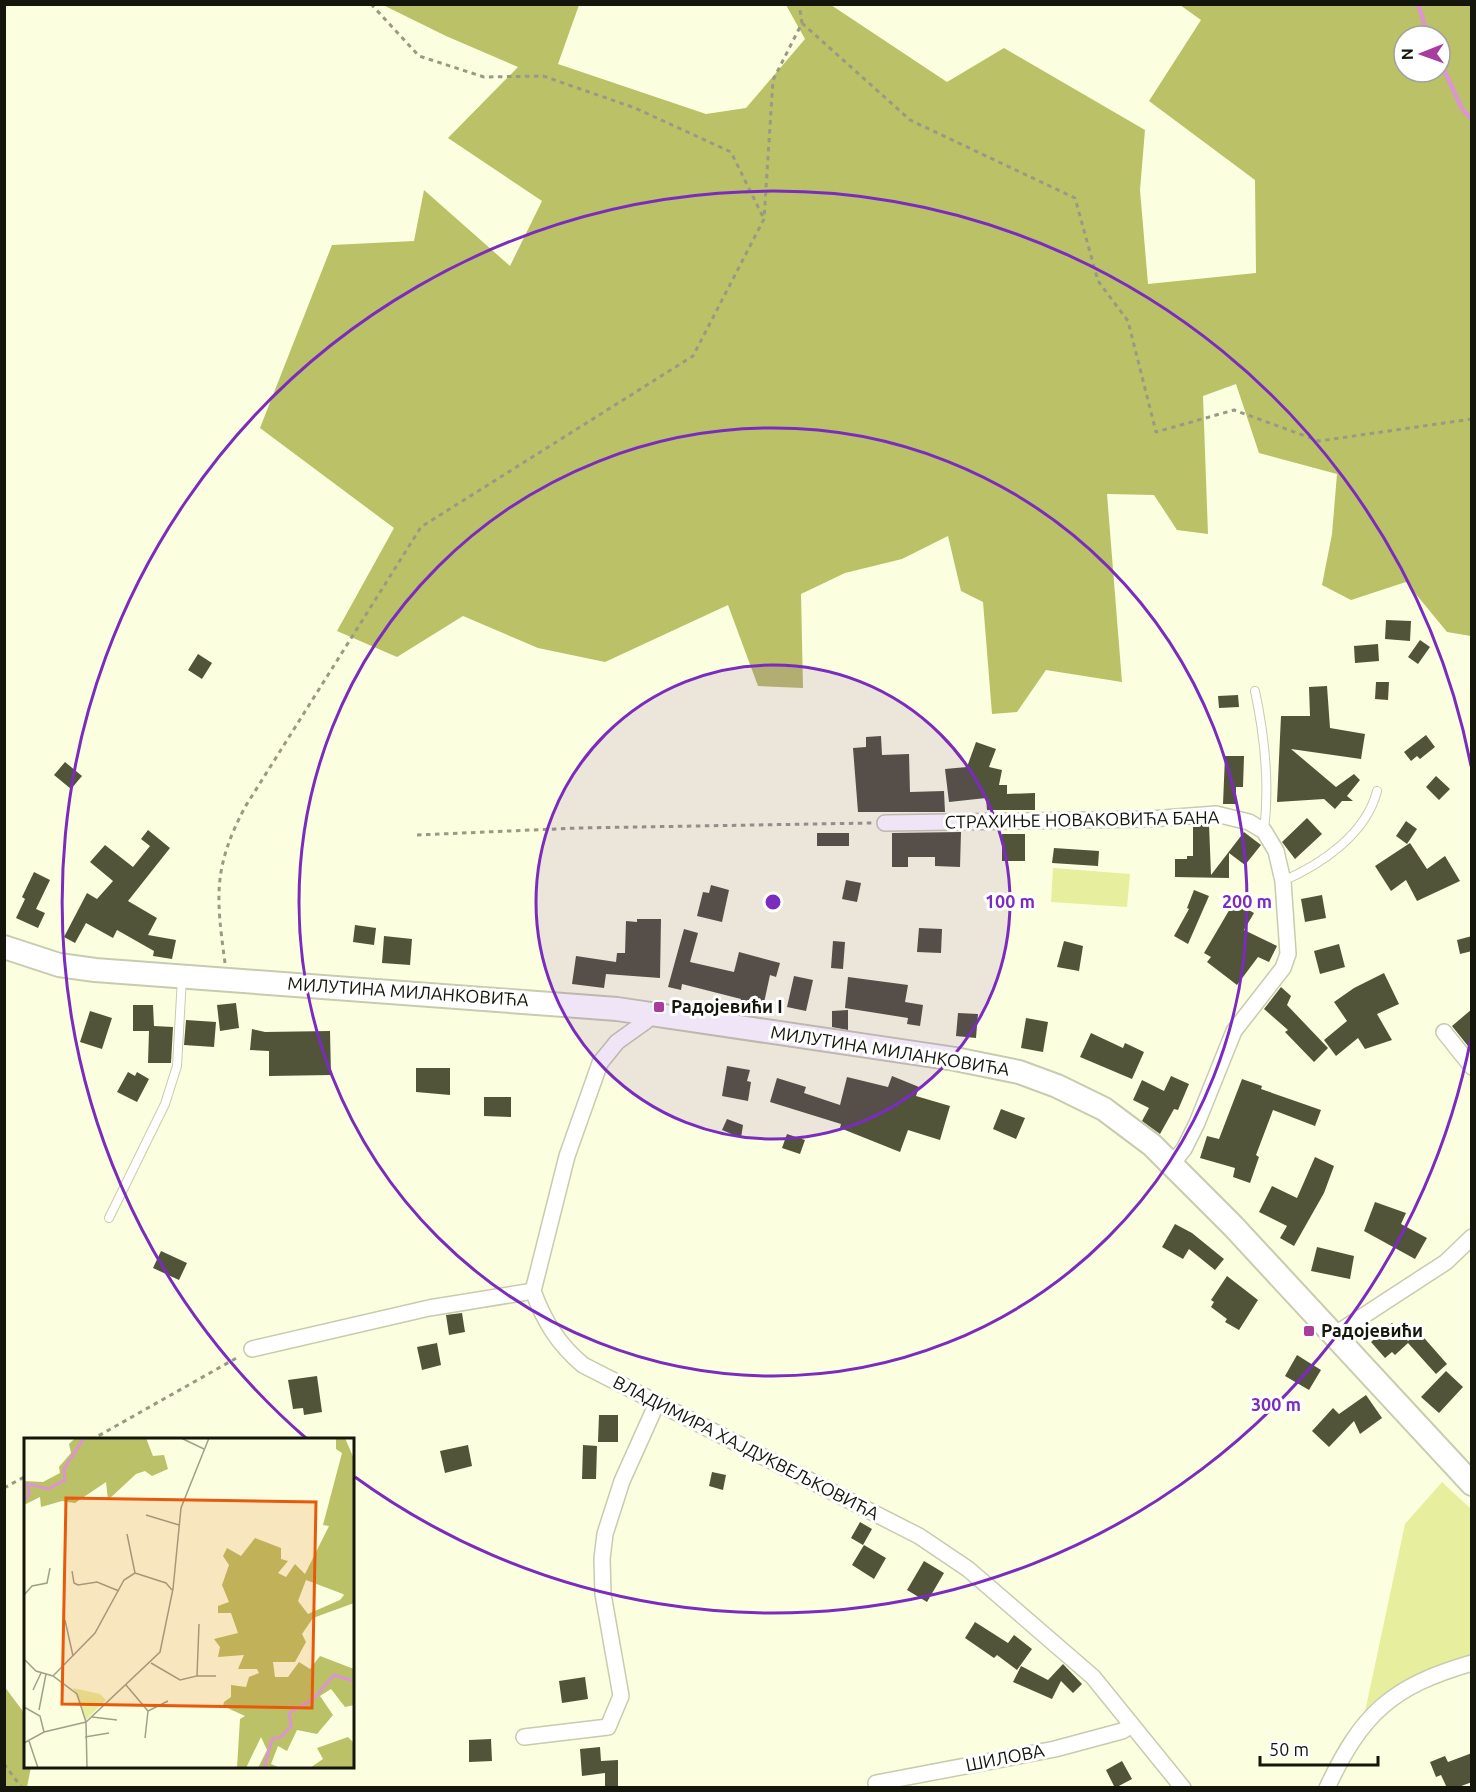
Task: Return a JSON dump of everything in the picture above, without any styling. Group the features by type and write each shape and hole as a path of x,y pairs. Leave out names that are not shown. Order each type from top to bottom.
{"main road":[{"name":"МИЛУТИНА МИЛАНКОВИЋА","path":"4,947 74,967 576,1004 899,1050 1019,1072 1057,1086 1104,1109 1138,1133 1172,1164 1472,1484"}],"street":[{"name":"СТРАХИЊЕ НОВАКОВИЋА БАНА","path":"885,823 1150,819 1216,814 1249,822 1264,831"},
{"path":"1172,1164 1184,1149 1197,1123 1234,1031 1286,961 1289,946 1283,881 1276,851 1264,831"},
{"path":"252,1349 438,1306 533,1291 567,1156 600,1063 617,1042 645,1022 652,1014"},
{"path":"1444,1032 1472,1067"},
{"path":"1334,1335 1446,1262 1472,1237"},
{"name":"ВЛАДИМИРА ХАЈДУКВЕЉКОВИЋА","path":"533,1291 546,1324 572,1356 583,1365 919,1536 968,1569 1093,1677 1183,1788"},
{"path":"524,1737 608,1727 621,1696 616,1657 607,1624 602,1559 605,1534 618,1491 638,1441 657,1403"},
{"path":"1327,1788 1350,1742 1381,1707 1408,1688 1472,1663"},
{"name":"ШИЛОВА","path":"876,1782 1055,1749 1122,1731 1132,1725"}],"lane":[{"path":"1255,691 1267,762 1268,794 1264,831"},
{"path":"1283,881 1316,863 1353,833 1370,813 1377,791"},
{"path":"109,1218 165,1104 177,1066 182,976"}],"path":[{"path":"371,4 419,56 484,77 543,76 635,108 731,152 764,219"},
{"path":"227,980 219,920 218,884 220,868 233,829 421,527 693,356 764,219 773,80 802,23 799,4"},
{"path":"802,23 910,120 1075,198 1098,281 1128,321 1156,432 1234,410 1319,441 1472,419"},
{"path":"417,835 589,827 885,823"},
{"path":"95,1438 252,1349"},
{"path":"4,1488 24,1477"},
{"path":"4,1764 22,1788"}],"green space":[{"path":"383,5 579,5 558,64 706,114 746,108 805,39 786,5 831,5 947,82 1004,48 1145,130 1140,190 1148,284 1256,273 1255,180 1149,101 1201,20 1180,5 1471,5 1471,636 1447,632 1406,582 1351,600 1322,585 1332,534 1337,474 1259,453 1236,384 1203,396 1208,534 1177,530 1154,495 1107,494 1122,682 1046,670 1017,712 992,714 983,602 961,591 948,536 902,559 845,573 801,594 803,688 758,686 728,605 605,662 538,648 463,616 397,657 337,631 394,528 260,428 332,245 414,241 424,190 510,266 542,201 448,138 518,67 446,36"},
{"path":"1053,868 1130,874 1127,907 1051,902"},
{"path":"1442,1482 1471,1509 1471,1655 1418,1677 1363,1721 1405,1524"},
{"path":"4,1686 24,1713 24,1768 31,1768 27,1787 5,1787"}],"building":[{"path":"1386,620 1411,621 1410,641 1385,639"},
{"path":"1420,640 1430,647 1418,664 1408,657"},
{"path":"1378,644 1379,661 1355,663 1354,646"},
{"path":"198,654 212,663 202,679 188,670"},
{"path":"1376,682 1389,682 1388,700 1375,699"},
{"path":"1327,686 1330,728 1365,734 1361,759 1291,749 1336,787 1354,774 1360,780 1347,796 1353,801 1342,801 1335,809 1324,799 1277,802 1281,716 1310,716 1309,687"},
{"path":"1238,695 1239,707 1219,708 1218,696"},
{"path":"1426,735 1435,747 1420,759 1417,756 1411,761 1404,752"},
{"path":"881,736 882,755 909,754 910,792 944,791 945,812 858,812 853,748 866,747 866,737"},
{"path":"976,742 996,749 989,767 1002,770 999,785 1007,785 1007,794 1035,793 1035,810 987,810 986,798 949,802 945,769 967,767"},
{"path":"1225,756 1244,756 1243,787 1236,787 1236,804 1223,804"},
{"path":"65,762 82,776 71,789 54,775"},
{"path":"1436,776 1450,789 1439,800 1426,787"},
{"path":"1307,818 1322,834 1295,859 1282,842"},
{"path":"1406,821 1417,829 1407,844 1396,836"},
{"path":"1209,824 1211,875 1244,832 1261,845 1245,865 1229,853 1229,878 1175,877 1175,859 1187,859 1187,856 1193,856 1193,826"},
{"path":"148,830 170,848 128,901 157,918 148,935 176,940 172,959 153,956 154,951 117,930 113,938 86,923 75,943 64,937 87,893 97,899 113,881 90,862 105,845 133,867 150,846 141,839"},
{"path":"961,832 960,867 935,866 935,857 908,857 908,867 892,867 892,833"},
{"path":"817,833 849,833 849,846 817,846"},
{"path":"1002,834 1025,834 1025,861 1002,861"},
{"path":"1410,843 1427,869 1445,856 1460,881 1417,901 1406,880 1391,891 1375,866"},
{"path":"1054,848 1099,851 1098,866 1052,863"},
{"path":"34,872 50,880 36,909 45,913 38,928 16,918 25,899 22,897"},
{"path":"846,880 861,883 857,902 842,899"},
{"path":"711,885 729,890 722,922 697,916 703,892 709,893"},
{"path":"1194,890 1209,896 1188,944 1174,936 1189,909 1187,908"},
{"path":"1322,895 1326,918 1305,922 1301,899"},
{"path":"1234,902 1254,913 1244,930 1277,946 1269,962 1258,957 1237,985 1207,962 1211,957 1204,953"},
{"path":"637,919 661,919 660,978 606,974 604,988 572,984 576,956 616,962 617,953 625,953 626,921 637,922"},
{"path":"355,925 376,928 374,945 353,942"},
{"path":"919,928 942,929 941,953 917,952"},
{"path":"684,929 698,933 690,962 734,972 739,952 780,963 776,977 770,975 762,1012 739,1007 741,999 682,984 681,990 668,987"},
{"path":"384,936 412,939 410,965 382,963"},
{"path":"1472,936 1472,951 1460,954 1457,940"},
{"path":"833,941 845,942 843,969 831,968"},
{"path":"1064,941 1083,946 1079,971 1057,967"},
{"path":"1339,944 1345,967 1320,974 1314,951"},
{"path":"1384,973 1399,1004 1377,1014 1392,1040 1365,1049 1358,1038 1336,1056 1324,1040 1347,1021 1334,1002 1354,988"},
{"path":"794,976 813,980 806,1011 787,1007"},
{"path":"848,977 908,985 905,1002 923,1005 920,1026 907,1024 908,1018 845,1008"},
{"path":"1281,987 1291,996 1287,1005 1328,1048 1314,1062 1285,1032 1288,1030 1264,1009"},
{"path":"236,1003 239,1028 220,1031 217,1005"},
{"path":"133,1005 153,1005 154,1026 173,1027 171,1063 148,1063 149,1031 133,1031"},
{"path":"1472,1009 1472,1051 1452,1026"},
{"path":"848,1010 848,1030 832,1027 832,1011"},
{"path":"90,1011 112,1018 102,1049 80,1042"},
{"path":"958,1013 978,1014 976,1038 956,1036"},
{"path":"1026,1018 1048,1022 1043,1052 1021,1048"},
{"path":"186,1020 216,1022 214,1047 184,1045"},
{"path":"252,1029 265,1032 330,1031 331,1075 269,1076 269,1051 250,1050"},
{"path":"1091,1033 1123,1048 1125,1043 1144,1052 1132,1079 1080,1057"},
{"path":"727,1066 750,1070 747,1081 751,1082 748,1101 722,1096"},
{"path":"416,1068 450,1068 450,1095 416,1092"},
{"path":"128,1072 135,1076 137,1072 149,1079 137,1102 117,1092"},
{"path":"892,1076 919,1087 916,1096 950,1106 940,1140 908,1130 900,1152 840,1128 841,1124 770,1102 777,1078 806,1087 804,1093 840,1105 847,1077 888,1087"},
{"path":"1171,1076 1189,1084 1178,1110 1174,1109 1160,1134 1142,1121 1149,1108 1133,1100 1142,1080 1164,1091"},
{"path":"1242,1079 1262,1086 1261,1089 1321,1110 1315,1126 1273,1110 1256,1155 1259,1157 1250,1183 1233,1177 1235,1168 1200,1158 1207,1136 1219,1139"},
{"path":"484,1097 511,1097 511,1117 484,1116"},
{"path":"1001,1109 1025,1118 1016,1139 993,1129"},
{"path":"727,1119 743,1125 741,1138 722,1130"},
{"path":"787,1134 805,1140 800,1154 782,1148"},
{"path":"1315,1157 1334,1166 1324,1193 1294,1246 1280,1238 1287,1226 1259,1212 1272,1186 1297,1198"},
{"path":"1375,1202 1406,1213 1401,1224 1427,1238 1415,1259 1364,1231"},
{"path":"1175,1224 1192,1233 1224,1259 1215,1270 1189,1249 1183,1259 1162,1247"},
{"path":"1317,1247 1354,1256 1350,1279 1311,1271"},
{"path":"161,1251 187,1263 179,1280 153,1268"},
{"path":"1227,1276 1258,1300 1239,1330 1225,1322 1227,1319 1211,1307 1214,1302 1211,1300"},
{"path":"462,1313 465,1332 449,1335 446,1315"},
{"path":"1392,1323 1408,1341 1418,1331 1447,1364 1436,1374 1408,1343 1395,1355 1392,1352 1385,1358 1371,1342"},
{"path":"437,1343 441,1365 422,1370 417,1347"},
{"path":"1297,1355 1321,1370 1309,1390 1285,1376"},
{"path":"1446,1371 1463,1387 1439,1413 1421,1397"},
{"path":"317,1376 322,1412 304,1415 303,1408 293,1409 288,1380"},
{"path":"1366,1395 1382,1418 1360,1434 1354,1421 1329,1447 1312,1431 1333,1408 1339,1414"},
{"path":"599,1415 618,1415 618,1442 598,1442"},
{"path":"468,1445 472,1466 445,1473 440,1451"},
{"path":"583,1445 597,1446 596,1479 582,1479"},
{"path":"712,1472 726,1475 723,1490 709,1486"},
{"path":"860,1522 872,1529 863,1545 851,1538"},
{"path":"864,1545 886,1558 874,1579 852,1565"},
{"path":"924,1561 944,1573 927,1602 907,1590"},
{"path":"975,1622 1008,1643 1014,1635 1032,1649 1017,1670 997,1655 994,1658 965,1638"},
{"path":"1063,1664 1082,1684 1073,1693 1061,1681 1052,1699 1013,1682 1021,1666 1048,1680"},
{"path":"585,1677 588,1699 562,1703 559,1681"},
{"path":"491,1739 492,1761 469,1762 469,1740"},
{"path":"600,1747 601,1761 618,1760 618,1788 605,1788 605,1773 582,1776 580,1749"},
{"path":"1472,1753 1472,1782 1456,1788 1447,1788 1441,1775 1436,1777 1430,1762 1445,1756 1448,1762"},
{"path":"1122,1761 1132,1779 1115,1788 1106,1770"}],"waterway":[{"path":"1418,4 1424,24"},
{"path":"1451,84 1462,109 1472,119"}],"place":[{"name":"Радојевићи I","path":"659,1007"},
{"name":"Радојевићи","path":"1309,1331"}]}
